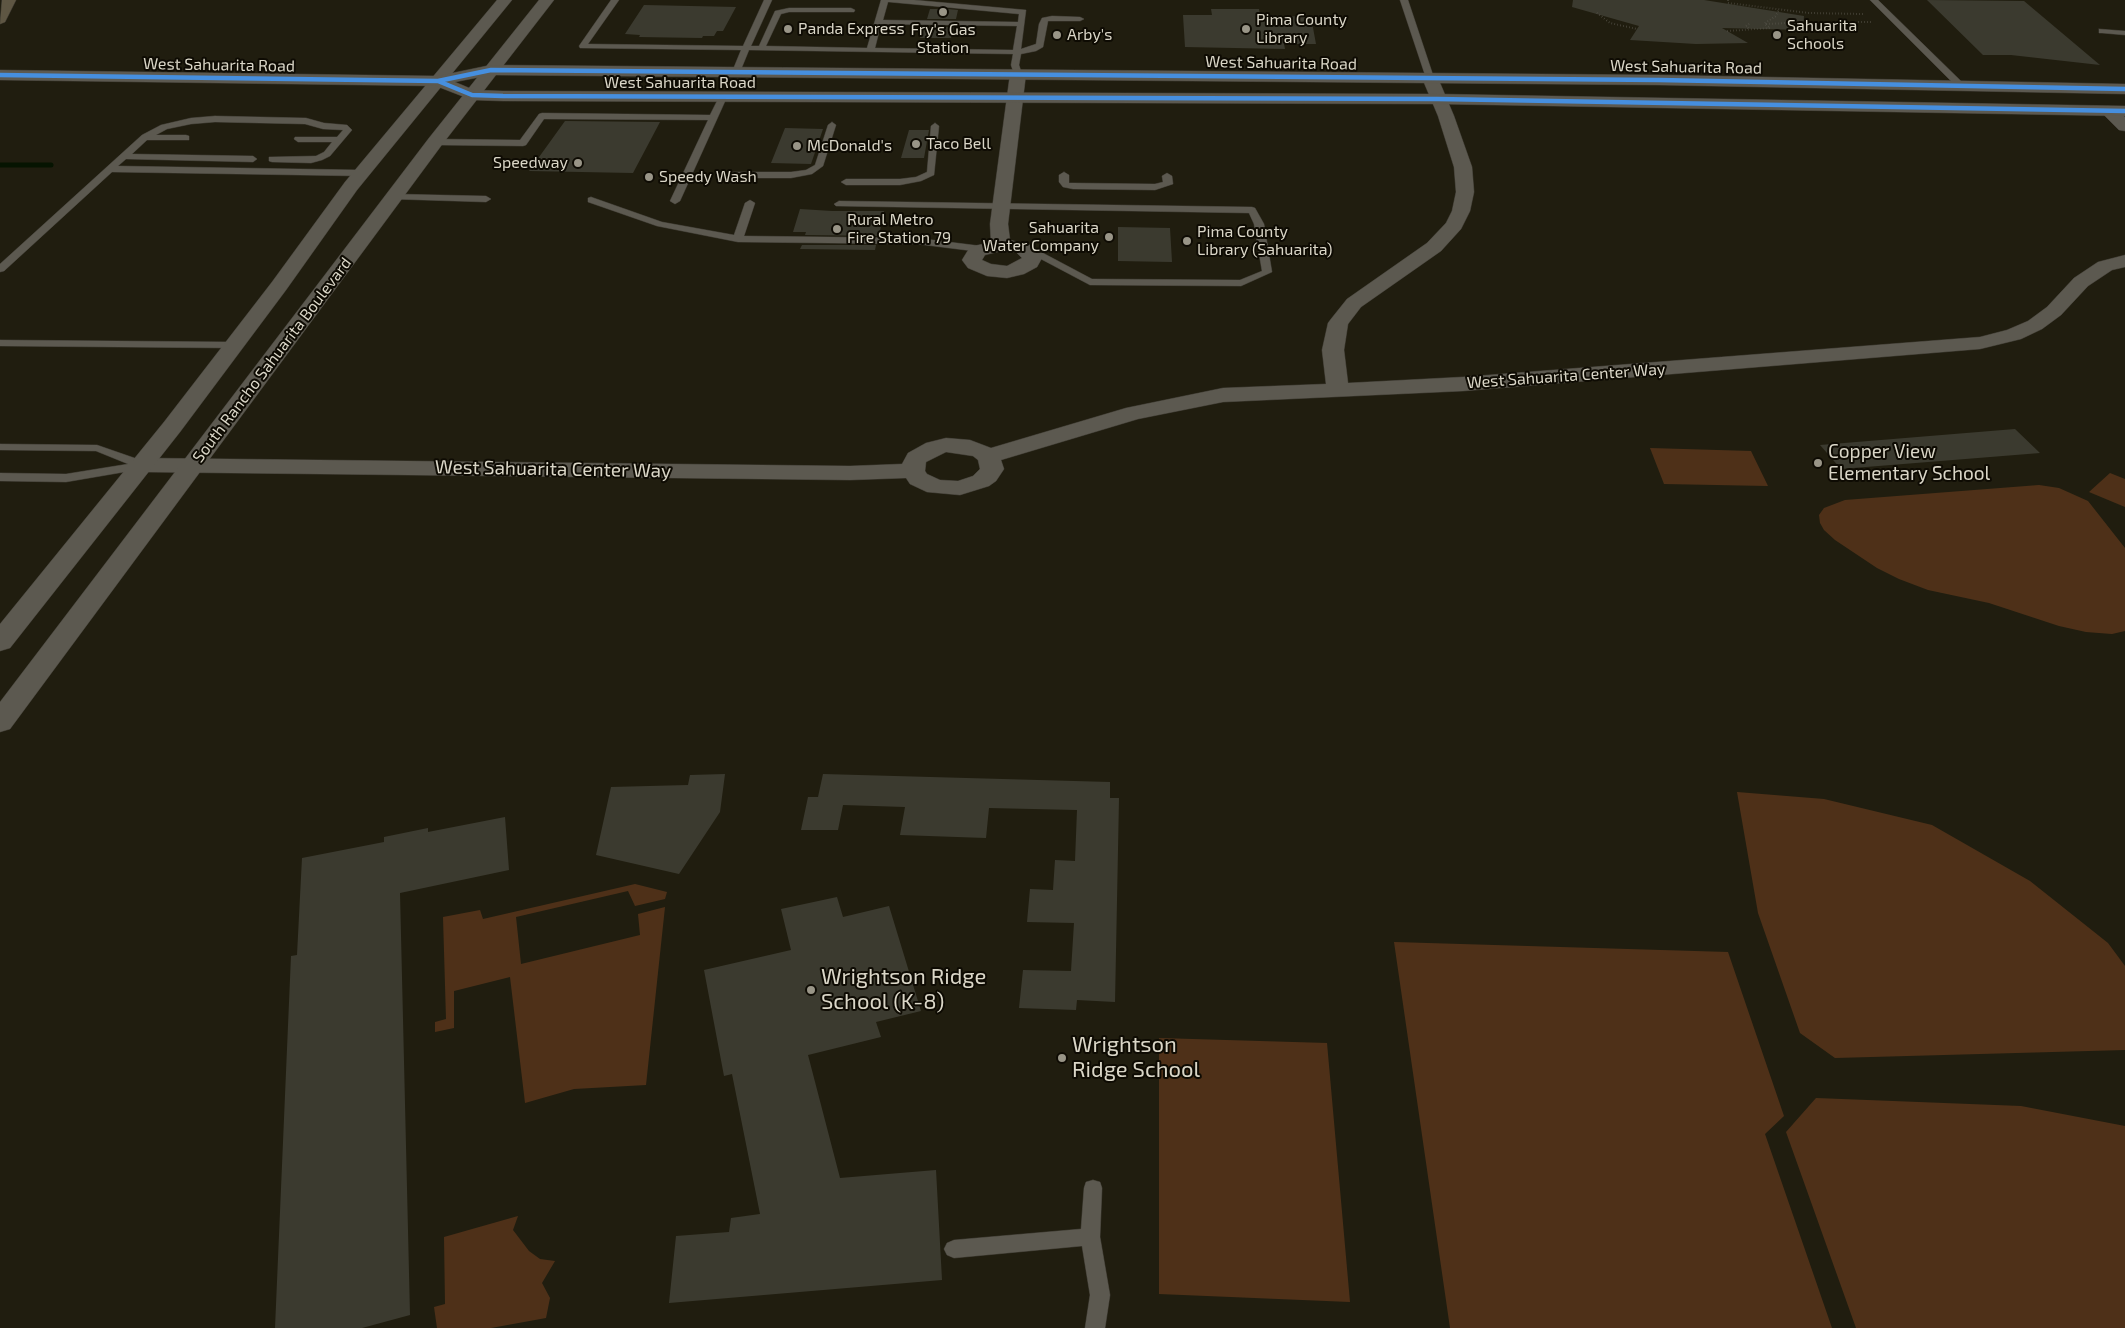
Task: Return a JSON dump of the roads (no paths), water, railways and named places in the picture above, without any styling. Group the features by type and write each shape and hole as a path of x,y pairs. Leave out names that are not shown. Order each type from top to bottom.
{"highway":[{"path":"0,20 9,0"}],"street":[{"path":"0,642 142,465 362,173 505,0"},
{"name":"South Rancho Sahuarita Boulevard","path":"0,722 435,142 547,0"},
{"name":"West Sahuarita Road","path":"0,76 438,81 491,70 1430,78 2125,89"},
{"path":"1000,244 999,224 1018,74"},
{"path":"1338,389 1333,350 1338,323 1354,303 1434,246 1454,225 1461,211 1465,192 1463,167 1446,116 1430,78"},
{"name":"West Sahuarita Road","path":"438,81 472,95 723,98 1438,99 2117,111"},
{"path":"2012,109 2125,102"},
{"path":"2117,111 2125,126"},
{"path":"1000,244 1026,250 1032,257 1030,263 1017,270 987,270 980,268 972,260 973,255 981,249 1000,244"},
{"name":"West Sahuarita Center Way","path":"988,456 1134,413 1223,395 1463,384 1980,343 2014,336 2036,324 2054,311 2081,282 2106,266 2125,261"},
{"path":"946,445 970,447 988,456 992,462 992,469 988,476 981,481 960,488 936,487 926,484 918,479 913,471 916,458 924,452 946,445"},
{"name":"West Sahuarita Center Way","path":"142,465 850,473 913,471"}],"lane":[{"path":"615,0 583,46 870,50 906,47 982,48 1018,52 1040,45 1045,20 1052,18 1080,19"},
{"path":"736,72 768,0"},
{"path":"870,50 885,0"},
{"path":"889,0 1023,12 1015,65 1018,74"},
{"path":"1404,0 1430,78"},
{"path":"1874,0 1961,86"},
{"path":"761,48 778,13 789,10 851,10"},
{"path":"878,22 962,25 1021,24"},
{"path":"2102,31 2125,32"},
{"path":"675,202 723,98"},
{"path":"435,142 524,143 542,116 714,118"},
{"path":"0,269 145,137 164,128 191,121 215,119 306,121 323,126 348,129 347,133 327,154 319,158 311,160 272,159"},
{"path":"729,178 804,181 812,178 832,125"},
{"path":"846,182 900,182 918,179 931,173 935,126"},
{"path":"145,137 186,138"},
{"path":"298,139 340,140"},
{"path":"124,156 253,159"},
{"path":"109,169 362,173"},
{"path":"1064,175 1066,185 1073,186 1155,187 1168,184 1167,176"},
{"path":"394,197 486,199"},
{"path":"591,200 660,224 738,239 917,241 981,249"},
{"path":"738,239 750,203"},
{"path":"839,204 1252,210 1259,224 1267,272 1241,283 1090,282 1040,255 1032,257"},
{"path":"0,343 235,344"},
{"path":"0,447 97,448 142,465"},
{"path":"0,477 66,478 142,465"},
{"path":"1093,1188 1090,1236 1100,1295 1095,1328"},
{"path":"954,1249 1090,1236"}],"waterway":[{"path":"0,165 51,165"}],"place":[{"name":"Fry's Gas Station","path":"943,12"},
{"name":"Panda Express","path":"788,29"},
{"name":"Pima County Library","path":"1246,29"},
{"name":"Arby's","path":"1057,35"},
{"name":"Sahuarita Schools","path":"1777,35"},
{"name":"Taco Bell","path":"916,144"},
{"name":"McDonald's","path":"797,146"},
{"name":"Speedway","path":"578,163"},
{"name":"Speedy Wash","path":"649,177"},
{"name":"Rural Metro Fire Station 79","path":"837,229"},
{"name":"Sahuarita Water Company","path":"1109,237"},
{"name":"Pima County Library (Sahuarita)","path":"1187,241"},
{"name":"Copper View Elementary School","path":"1818,463"},
{"name":"Wrightson Ridge School (K-8)","path":"811,990"},
{"name":"Wrightson Ridge School","path":"1062,1058"}]}
